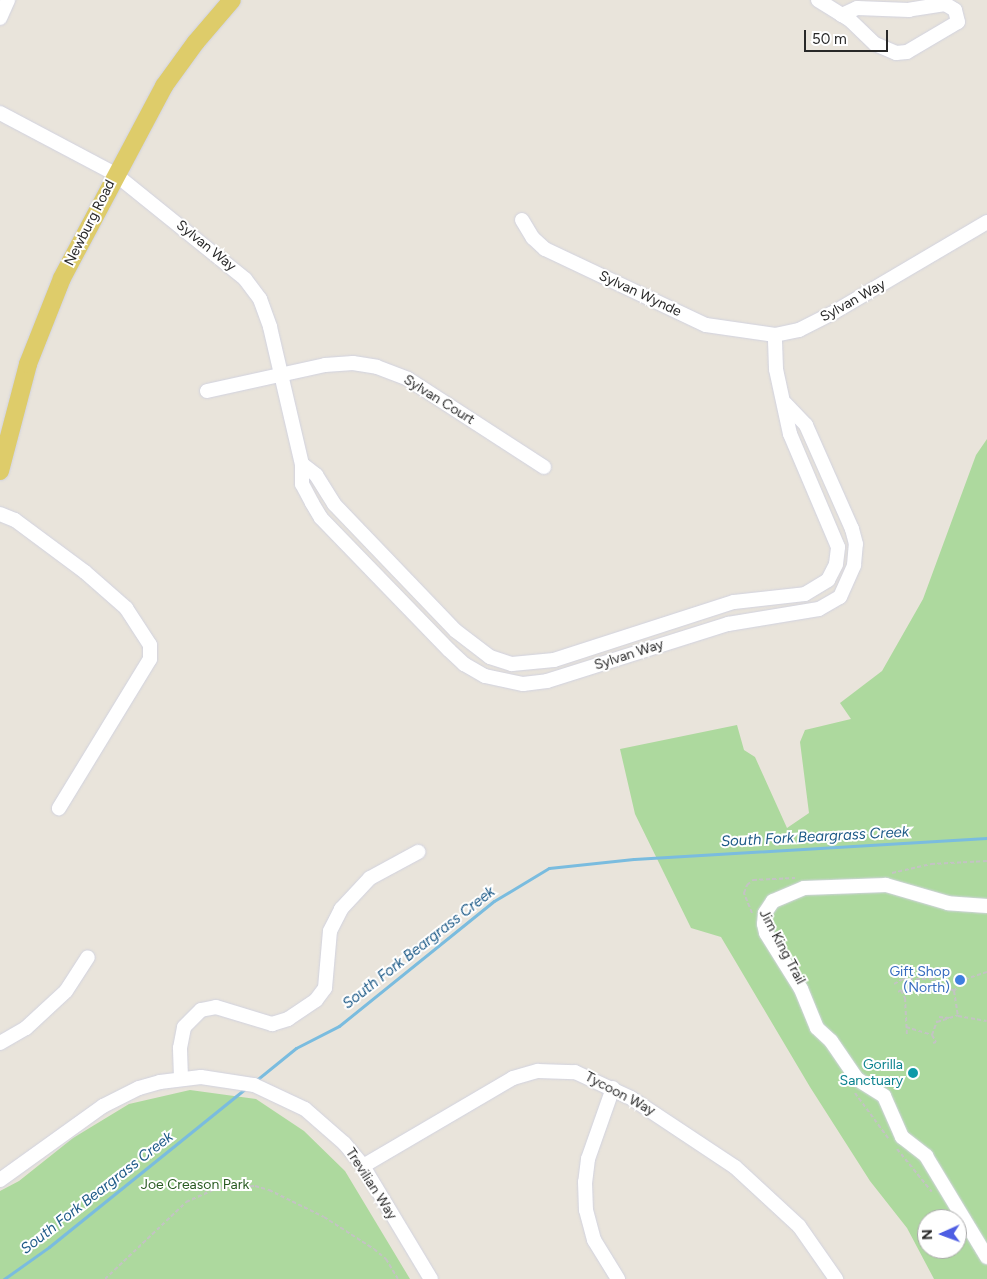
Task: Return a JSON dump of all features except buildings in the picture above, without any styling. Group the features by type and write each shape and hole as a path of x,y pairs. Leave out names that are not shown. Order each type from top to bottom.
{"main road":[{"name":"Newburg Road","path":"0,471 41,324 115,174 167,81 232,0"}],"street":[{"path":"0,18 8,0"},
{"path":"818,0 842,15 875,44 896,53 906,52 953,27 958,17 955,10 945,4 909,10 856,8 842,15"},
{"name":"Sylvan Way","path":"0,113 115,174 245,279 264,308 282,374 302,464 302,484 321,518 464,664 485,676 508,682 547,681 728,624 819,609 840,597 851,577 856,544 852,529 806,424 785,403"},
{"name":"Sylvan Wynde","path":"522,220 533,238 545,249 706,326 775,335"},
{"name":"Sylvan Way","path":"302,464 316,475 334,504 471,645 490,657 512,664 554,660 734,602 805,594 828,580 836,564 838,547 790,434 785,403 776,369 775,335 799,330 831,314 987,222"},
{"name":"Sylvan Court","path":"207,391 341,363 363,364 395,373 544,466"},
{"path":"0,514 15,520 85,572 126,608 150,645 150,659 59,808"},
{"path":"338,534 352,522"},
{"path":"789,596 791,614"},
{"path":"181,1078 180,1048 184,1027 201,1010 216,1008 272,1024 288,1019 316,1000 325,988 330,931 341,909 370,878 418,852"},
{"path":"987,906 948,903 886,885 804,888 773,902 765,913 764,924 766,934 801,989 817,1028 831,1041 857,1080 884,1096 902,1137 926,1156 987,1257"},
{"path":"0,1043 26,1028 66,991 88,957"},
{"name":"Tycoon Way","path":"363,1166 501,1084 526,1073 551,1070 575,1072 613,1088 701,1142 769,1196 799,1226 836,1279"},
{"name":"Trevilian Way","path":"0,1180 103,1106 139,1088 181,1078 222,1078 254,1085 290,1100 323,1123 363,1166 431,1279"},
{"path":"613,1088 588,1159 585,1182 586,1210 594,1240 618,1279"}],"path":[{"path":"887,874 931,864 987,861"},
{"name":"Jim King Trail","path":"754,917 744,893 747,885 754,880 802,878"},
{"path":"954,991 965,980 987,972"},
{"path":"907,1034 905,998 901,990 898,992 894,984 903,979 934,979 954,991 958,1015"},
{"path":"932,1035 935,1023 958,1015 987,1021"},
{"path":"939,1017 949,1018"},
{"path":"906,1027 932,1035 936,1042 933,1043"},
{"path":"848,1085 890,1140"},
{"path":"896,1148 932,1192 949,1205 955,1205"},
{"path":"105,1279 186,1202 218,1188 255,1186 269,1190 324,1217 366,1244 386,1259 398,1279"}],"green space":[{"path":"987,439 987,1279 934,1279 923,1259 967,1259 967,1209 917,1209 917,1247 907,1228 870,1181 810,1087 721,937 691,928 635,814 620,749 737,725 744,750 755,757 787,828 809,813 800,742 805,730 851,719 840,703 882,671 923,599 976,455"},
{"name":"Joe Creason Park","path":"190,1090 256,1099 304,1131 345,1171 410,1279 0,1279 0,1191 19,1181 73,1138 129,1104"}],"waterway":[{"name":"South Fork Beargrass Creek","path":"254,1082 296,1048 339,1026 494,901 549,868 634,859 987,838"},
{"name":"South Fork Beargrass Creek","path":"4,1279 49,1247 245,1089"}],"place":[{"name":"Gift Shop (North)","path":"960,980"},
{"name":"Gorilla Sanctuary","path":"913,1073"}]}
